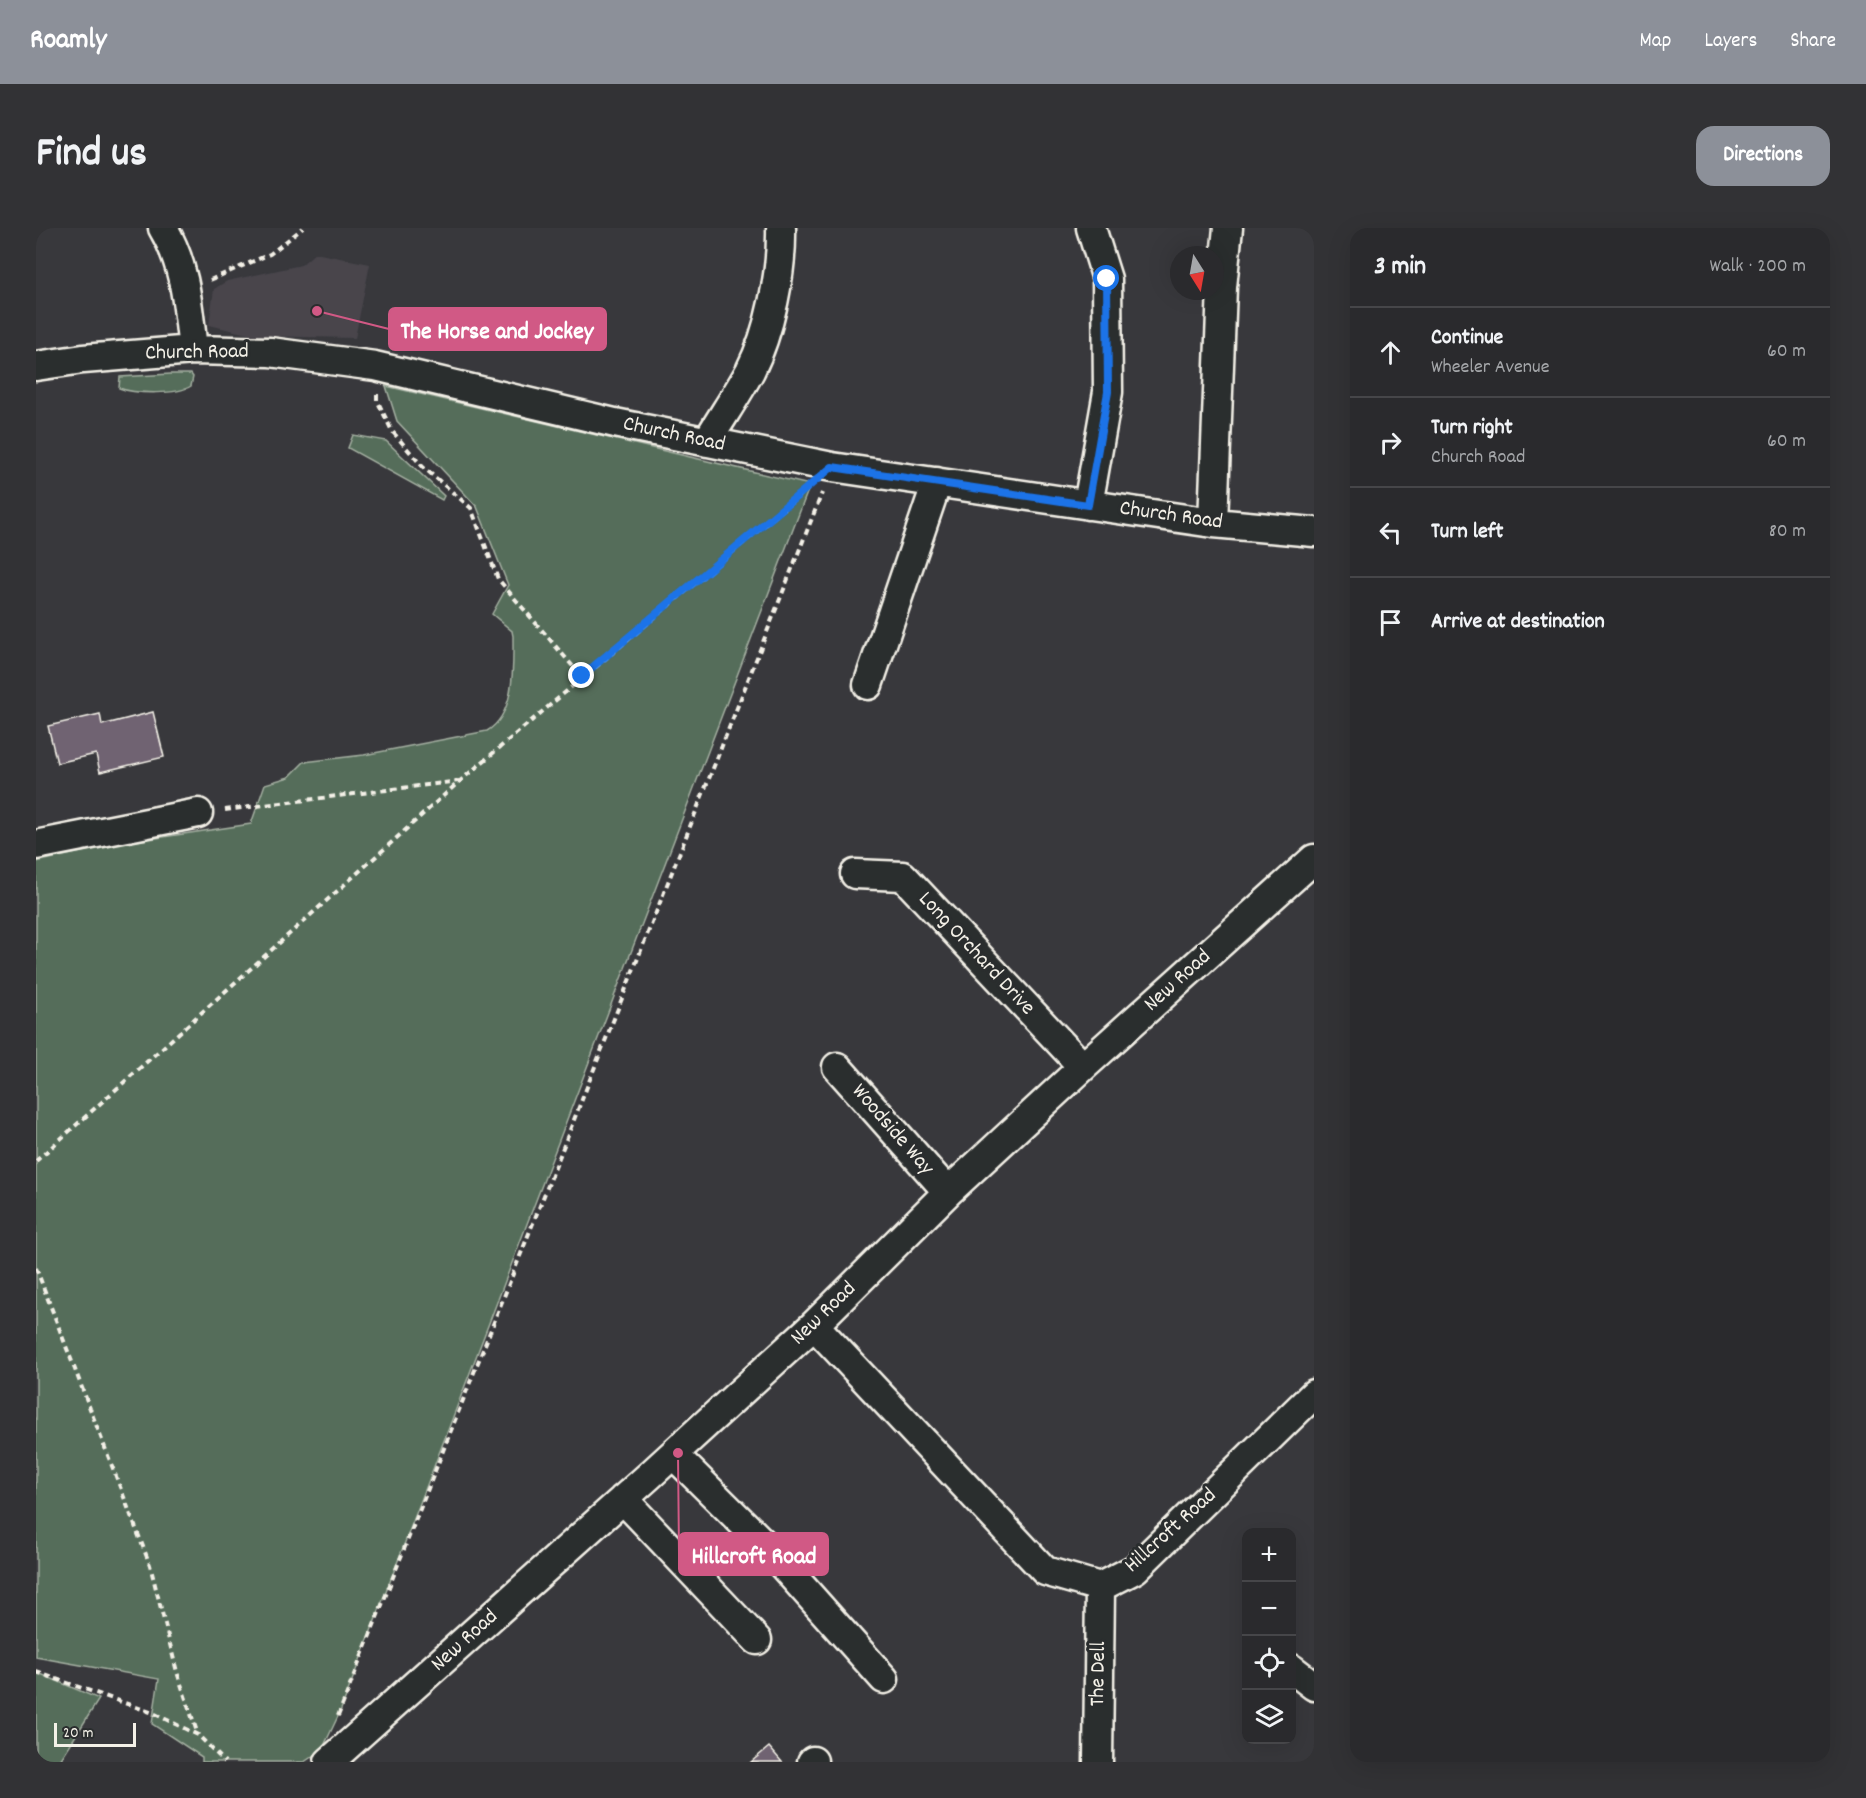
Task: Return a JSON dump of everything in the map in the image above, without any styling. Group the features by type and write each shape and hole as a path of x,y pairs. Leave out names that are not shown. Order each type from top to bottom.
{"street":[{"path":"163,228 177,250 185,284 193,350"},
{"path":"707,442 750,371 763,340 782,255 781,228"},
{"path":"1088,505 1108,392 1107,279 1091,228"},
{"path":"1213,523 1222,287 1228,228"},
{"name":"Church Road","path":"36,366 83,359 193,350 270,352 375,366 707,442 832,467 1213,523 1314,532"},
{"path":"868,685 937,482"},
{"path":"36,845 198,813"},
{"name":"New Road","path":"329,1762 814,1325 948,1192 1314,859"},
{"name":"Long Orchard Drive","path":"855,874 903,876 1083,1067"},
{"name":"Woodside Way","path":"837,1067 948,1192"},
{"name":"Hillcroft Road","path":"814,1325 1045,1571 1100,1587 1136,1569 1314,1394"},
{"path":"673,1454 762,1542 884,1679"},
{"path":"623,1499 757,1640"},
{"name":"The Dell","path":"1098,1762 1100,1587"},
{"path":"1296,1672 1314,1686"}],"path":[{"path":"209,280 270,254 303,228"},
{"path":"375,366 377,400 392,431 423,467 471,508 498,579 582,676"},
{"path":"36,1161 460,781 832,467"},
{"path":"336,1722 832,467"},
{"path":"198,813 460,781"},
{"path":"36,1268 150,1565 177,1672 198,1735"},
{"path":"36,1672 153,1713 198,1735 225,1762"}],"shaded area":[{"path":"315,253 370,264 355,338 256,336 209,325 214,289 227,281 301,265"}],"green space":[{"path":"191,374 193,377 191,386 176,391 156,393 119,388 120,377"},
{"path":"386,386 810,485 340,1712 322,1750 304,1762 202,1762 202,1757 152,1724 159,1679 36,1657 36,862 122,843 251,824 265,784 289,777 304,762 364,755 487,731 496,723 503,713 511,688 513,636 512,631 492,614 508,585 477,507 397,421"},
{"path":"353,435 386,441 444,496 442,500 348,448"},
{"path":"36,1672 99,1699 59,1762 36,1762"}],"building":[{"path":"153,712 164,757 100,772 96,754 57,763 48,726 100,714 102,725"},
{"path":"769,1747 782,1762 751,1762"}],"place":[{"name":"The Horse and Jockey","path":"317,311"},
{"name":"Hillcroft Road","path":"678,1453"}],"route":[{"path":"582,676 832,467 1088,505 1108,392 1107,279"}]}
